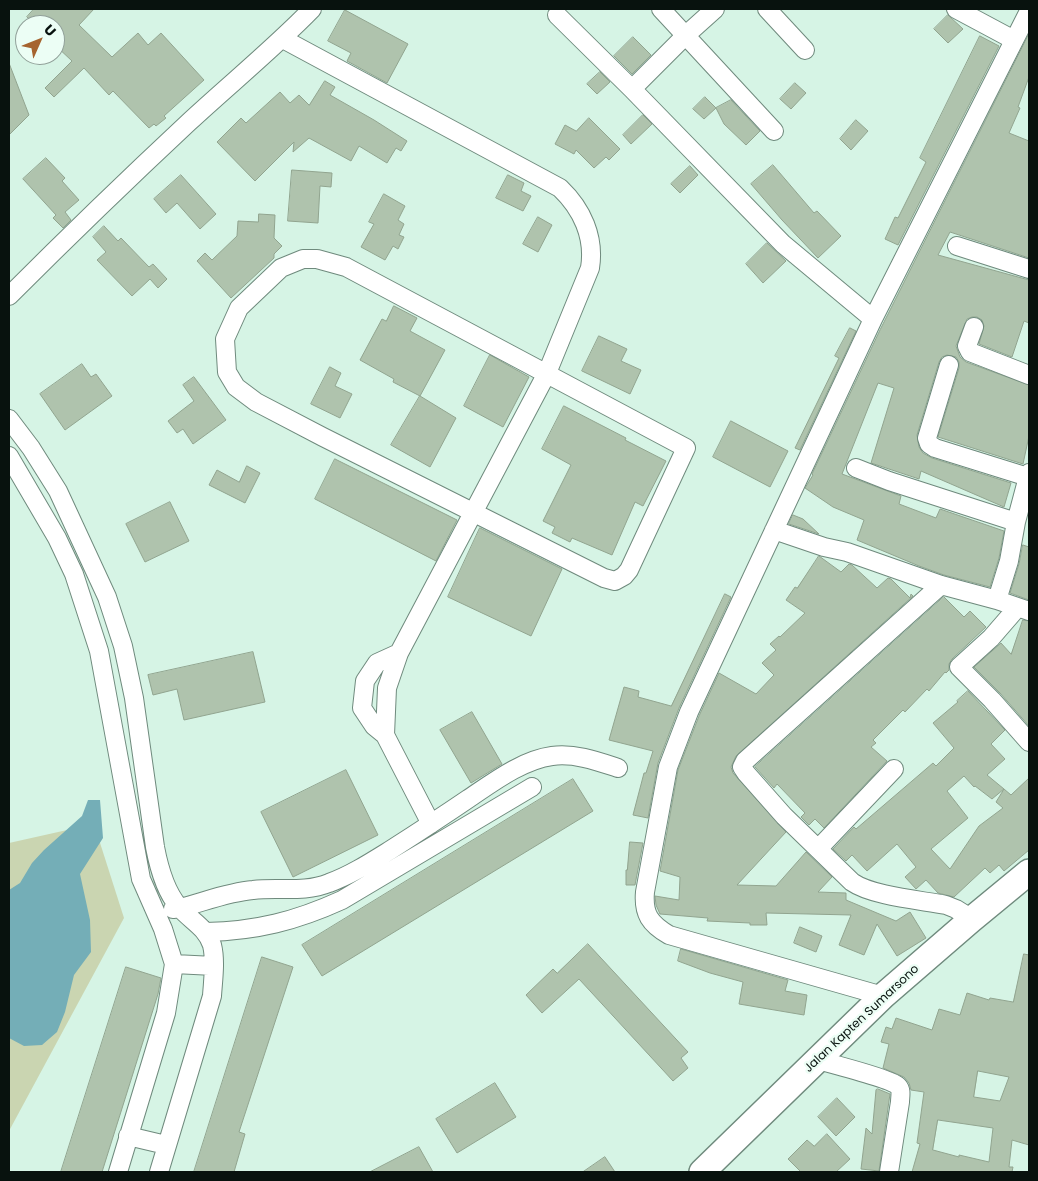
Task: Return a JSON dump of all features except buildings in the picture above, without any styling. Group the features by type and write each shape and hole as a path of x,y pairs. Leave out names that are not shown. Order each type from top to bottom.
{"highway":[{"name":"Jalan Kapten Sumarsono","path":"702,1172 883,996 1029,872"}],"street":[{"path":"9,296 149,160 283,39 312,9"},
{"path":"661,9 774,130"},
{"path":"632,89 715,9"},
{"path":"767,9 805,50"},
{"path":"956,9 1014,40"},
{"path":"883,996 669,935 653,923 643,906 668,767 689,712 873,319 1029,11"},
{"path":"557,15 783,244 873,319"},
{"path":"283,39 560,188 577,208 590,236 592,255 590,268 547,373 399,653 387,688 385,735"},
{"path":"957,246 1029,269"},
{"path":"303,259 317,259 346,267 547,373 686,448 629,570 620,579 610,581 264,406 236,387 227,372 225,338 239,308 281,268 303,259"},
{"path":"974,327 968,346 970,352 1029,375"},
{"path":"949,364 927,438 929,444 935,448 1028,475 1016,522 1009,561 997,600"},
{"path":"9,419 31,448 58,490 107,597 123,646 134,698 155,847 160,868 169,892 180,908 206,932 212,946 214,966 212,996 159,1172"},
{"path":"9,456 57,538 74,574 98,651 142,879 166,937 174,964 166,1013 118,1172"},
{"path":"856,468 889,481 1016,522"},
{"path":"774,530 824,547 847,552 940,585 997,600 1023,610 960,665 960,669 992,700 1029,742"},
{"path":"940,585 742,764 746,773 784,816 858,886 874,891 946,905 972,919"},
{"path":"399,653 377,663 365,681 362,708 374,726 385,735 431,824"},
{"path":"155,910 180,908 236,892 308,889 326,884 366,865 498,779 518,768 551,756 572,756 596,760 618,768"},
{"path":"818,849 894,769"},
{"path":"206,932 252,929 280,924 314,913 342,900 532,787"},
{"path":"174,964 214,966"},
{"path":"818,1060 886,1080 898,1086 900,1102 889,1172"},
{"path":"128,1136 166,1145"}],"green space":[{"path":"94,824 124,918 9,1131 9,843"}],"water":[{"path":"88,800 100,800 103,838 80,874 90,920 91,952 74,975 65,1012 57,1032 42,1045 24,1046 9,1038 9,890 20,883 32,863 44,850 82,816"}]}
